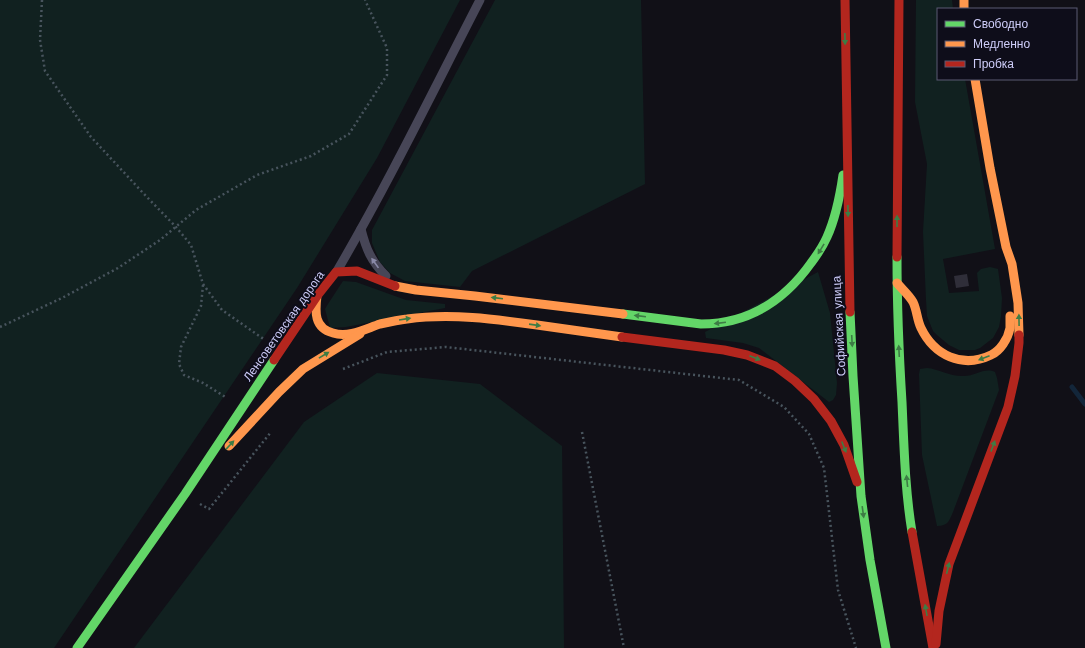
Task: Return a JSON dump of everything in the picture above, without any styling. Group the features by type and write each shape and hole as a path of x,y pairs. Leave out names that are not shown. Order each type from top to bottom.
{"street":[{"name":"Софийская улица","path":"845,0 849,295 853,376 861,496 870,560 886,648"},
{"path":"899,0 897,283 905,468 910,519 934,648"},
{"path":"934,648 939,612 949,564 1008,406 1015,376 1019,344 1018,303 1012,264 1006,247 990,168 975,80"},
{"path":"336,272 357,271 391,285 416,290 701,324 720,323 739,319 757,312 769,305 792,288 808,269 819,252 828,237 834,216 841,187 847,144"},
{"path":"897,283 913,302 921,329 930,344 944,355 961,361 980,360 992,355 1003,345 1010,329 1010,301 1005,266 1006,247"},
{"name":"Ленсоветовская дорога","path":"77,648 185,494 317,296 336,272"},
{"path":"317,296 315,309 320,327 327,332 338,335 350,334 384,323 423,316 471,317 724,350 747,355 775,366 795,381 814,399 831,421 844,445 861,496"},
{"path":"185,494 279,392 304,369 368,329"}],"lane":[{"name":"Ленсоветовская дорога","path":"336,272 362,229 480,0"},
{"path":"362,229 365,246 371,258 380,271 394,284 402,288"}],"path":[{"path":"42,0 40,40 45,71 91,137 176,227 191,245 203,284 222,310 280,350"},
{"path":"0,327 62,298 118,268 160,240 196,210 257,175 311,156 349,134 387,75 387,48 365,0"},
{"path":"203,284 201,306 181,347 179,364 184,375 202,383 242,407"},
{"path":"337,372 387,352 446,347 739,380 784,407 809,434 824,468 838,590 856,648"},
{"path":"185,494 209,509 276,426"},
{"path":"582,432 624,648"}],"shaded area":[{"path":"0,0 460,0 377,158 297,288 54,648 0,648"},
{"path":"495,0 641,0 645,184 472,271 460,287 405,281 390,273 380,262 372,243 372,230"},
{"path":"916,0 952,0 953,8 937,8 937,80 965,80 995,249 943,259 949,293 979,291 977,273 981,269 990,267 998,269 1002,298 999,327 993,338 975,350 959,350 949,345 933,331 927,316 923,232 927,164 915,102"},
{"path":"818,272 830,313 837,383 836,395 833,400 829,402 759,348 743,343 706,338 705,332"},
{"path":"343,281 356,282 406,300 445,304 445,308 346,327 330,328 325,309"},
{"path":"927,368 959,376 968,376 984,371 995,372 999,390 953,512 948,522 941,526 937,526 922,455 919,374 920,369"},
{"path":"377,373 480,384 562,446 564,648 134,648 304,422"}],"building":[{"path":"967,274 969,286 956,288 954,276"}],"waterway":[{"path":"1072,387 1085,404"}],"traffic: fast":[{"path":"623,314 701,324 734,320 764,308 789,289 800,277 822,247 835,214 843,175"},
{"path":"897,257 898,330 904,451 912,532"},
{"path":"850,312 861,496 870,560 886,648"},
{"path":"77,648 185,494 274,360"}],"traffic: slow":[{"path":"964,0 964,8"},
{"path":"975,80 990,168 1006,247 1012,264 1018,303 1019,335"},
{"path":"897,283 913,302 921,328 933,346 950,357 960,360 980,359 997,351 1003,344 1009,332 1010,316"},
{"path":"395,286 416,290 623,314"},
{"path":"317,296 316,313 319,323 327,331 339,334 351,334 380,324 400,320 423,317 456,317 505,321 622,337"},
{"path":"229,446 279,392 303,369 360,334"}],"traffic: jam":[{"path":"845,0 850,312"},
{"path":"897,257 899,0"},
{"path":"274,360 317,296 336,272 357,271 395,286"},
{"path":"936,644 939,611 949,564 1008,407 1015,376 1019,335"},
{"path":"622,337 724,350 747,355 775,366 795,381 814,399 831,421 844,445 857,482"},
{"path":"912,532 933,648"}]}
